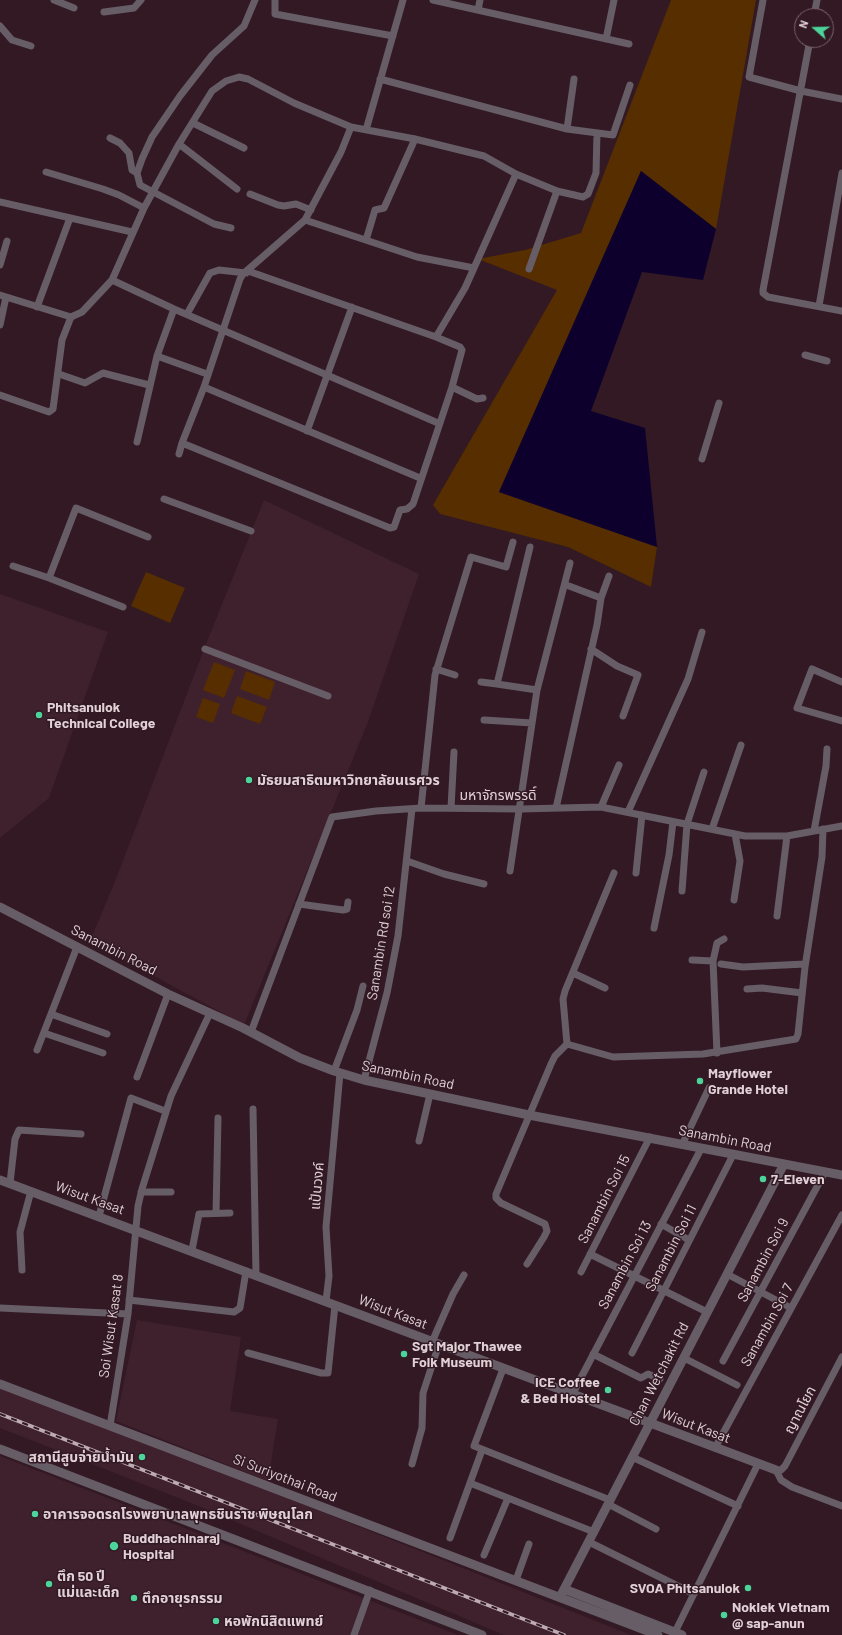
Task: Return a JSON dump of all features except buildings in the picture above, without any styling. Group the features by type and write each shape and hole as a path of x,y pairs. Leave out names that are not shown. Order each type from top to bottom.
{"street":[{"path":"54,0 74,8"},
{"path":"104,12 128,10 134,8 141,0"},
{"path":"231,228 214,224 140,185 137,173 152,137 180,96 212,55 244,26 255,0"},
{"path":"276,0 275,14 393,36"},
{"path":"366,130 403,0"},
{"path":"433,0 629,44"},
{"path":"478,10 480,0"},
{"path":"606,39 614,0"},
{"path":"762,0 749,77 801,91 842,99"},
{"path":"0,26 12,40 31,46"},
{"path":"809,48 763,293 768,297 842,311"},
{"path":"0,325 3,296 71,317 82,312 112,280 132,232 179,144 212,91 226,81 239,77 248,79 294,103 351,127 415,139 484,156 516,174 557,191 583,197 588,194 596,173 596,133"},
{"path":"380,79 567,129 613,135 630,85"},
{"path":"567,129 574,79"},
{"path":"193,123 244,148"},
{"path":"179,454 204,387 207,374 224,329 240,279 305,220 341,152 351,127"},
{"path":"110,138 120,143 129,153 132,170 137,173"},
{"path":"366,240 375,210 384,208 415,139"},
{"path":"179,144 238,189"},
{"path":"46,172 103,189 119,195 144,208"},
{"path":"436,338 465,288 516,174"},
{"path":"819,306 842,174"},
{"path":"529,269 557,191"},
{"path":"250,194 278,205 284,206 296,204 311,210"},
{"path":"0,202 132,232"},
{"path":"37,307 70,218"},
{"path":"305,220 417,257 474,268"},
{"path":"0,265 7,241"},
{"path":"182,443 390,528 394,527 400,510 411,507 438,423 452,387 462,350 460,347 352,307 247,272 219,270 210,273 187,314"},
{"path":"112,280 174,309 224,329 438,423"},
{"path":"307,431 352,307"},
{"path":"137,442 149,385 157,356 174,309"},
{"path":"0,395 49,412 53,409 59,374 62,340 71,317"},
{"path":"805,355 827,361"},
{"path":"157,356 207,374"},
{"path":"59,374 85,383 103,373 149,385"},
{"path":"204,387 420,478"},
{"path":"452,387 477,399 483,398"},
{"path":"702,459 719,403"},
{"path":"164,499 251,531"},
{"path":"49,578 76,508 148,537"},
{"path":"421,808 436,669 471,557 506,567 513,542"},
{"path":"497,684 530,547"},
{"path":"510,871 536,690 570,562"},
{"path":"13,566 49,578 123,607"},
{"path":"556,808 601,598 609,576"},
{"path":"569,586 601,598"},
{"path":"628,812 688,679 702,632"},
{"path":"205,649 328,696"},
{"path":"591,649 617,666 638,675 624,716"},
{"path":"436,669 455,676"},
{"path":"842,682 812,669 797,708 842,721"},
{"path":"482,682 536,690"},
{"path":"484,720 532,724"},
{"path":"712,830 741,745"},
{"path":"814,831 826,766 827,748"},
{"path":"451,808 454,752"},
{"path":"601,807 619,765"},
{"path":"682,892 687,824 704,772"},
{"name":"มหาจักรพรรดิ์","path":"251,1032 332,817 376,810 421,808 520,809 601,807 745,836 787,836 842,826"},
{"name":"Sanambin Rd soi 12","path":"364,1080 388,993 398,936 412,809"},
{"path":"636,873 642,815"},
{"path":"654,928 667,867 673,822"},
{"path":"567,1044 613,1057 717,1052 796,1038 798,1034 805,964 822,857 823,829"},
{"path":"734,900 740,861 735,834"},
{"path":"777,916 787,836"},
{"path":"407,861 444,874 484,884"},
{"path":"567,1044 563,999 565,991 614,873"},
{"path":"299,904 346,910 348,902"},
{"name":"Sanambin Road","path":"0,907 168,994 251,1032 300,1058 337,1072 364,1080 529,1115 650,1137 701,1149 842,1176"},
{"path":"717,1052 713,961 717,943 724,938"},
{"path":"37,1050 77,947"},
{"path":"692,960 713,961"},
{"path":"721,964 743,967 805,964"},
{"path":"573,973 605,988"},
{"name":"แป้นวงค์","path":"326,1301 329,1276 326,1226 337,1072 363,986"},
{"path":"747,989 762,988 802,993"},
{"path":"137,1077 168,994"},
{"name":"Soi Wisut Kasat 8","path":"110,1426 128,1314 141,1192 166,1111 177,1081 210,1013"},
{"path":"51,1014 106,1034"},
{"path":"44,1032 102,1053"},
{"path":"527,1264 547,1231 545,1224 501,1203 496,1198 496,1194 551,1064 555,1056 567,1044"},
{"path":"682,1145 710,1088"},
{"path":"419,1141 430,1094"},
{"path":"99,1216 131,1098 166,1111"},
{"path":"253,1109 256,1275"},
{"path":"216,1213 218,1118"},
{"path":"10,1184 15,1139 19,1130 81,1134"},
{"name":"Sanambin Soi 15","path":"581,1272 650,1137"},
{"name":"Sanambin Soi 13","path":"573,1393 701,1149"},
{"name":"Sanambin Soi 11","path":"632,1353 733,1155"},
{"name":"Chan Wetchakit Rd","path":"562,1593 784,1164"},
{"name":"Sanambin Soi 9","path":"723,1361 825,1172"},
{"name":"Wisut Kasat","path":"0,1180 192,1250 502,1369 573,1393 776,1470"},
{"path":"22,1270 20,1232 23,1213 31,1191"},
{"path":"141,1192 171,1192"},
{"path":"192,1250 199,1214 230,1213"},
{"name":"Sanambin Soi 7","path":"715,1448 842,1215"},
{"path":"661,1224 690,1240"},
{"path":"590,1254 707,1312"},
{"path":"129,1300 234,1312 240,1308 246,1271"},
{"path":"727,1274 791,1308"},
{"path":"412,1464 422,1428 423,1393 436,1343 448,1305 464,1275"},
{"path":"248,1353 321,1373 328,1373 335,1305"},
{"path":"0,1308 128,1314"},
{"path":"594,1354 641,1378 648,1374 660,1379"},
{"name":"ญาณโยก","path":"776,1470 781,1470 785,1466 842,1357"},
{"path":"684,1358 737,1385"},
{"path":"502,1369 474,1446 609,1502 656,1529"},
{"name":"Si Suriyothai Road","path":"0,1384 516,1580 562,1593"},
{"path":"0,1449 370,1590 482,1635"},
{"path":"450,1538 482,1450"},
{"path":"632,1457 738,1506"},
{"path":"562,1593 678,1634 694,1594 758,1464"},
{"path":"776,1470 781,1480 792,1487 842,1506"},
{"path":"470,1483 594,1532"},
{"path":"484,1556 508,1498"},
{"path":"589,1542 694,1594"},
{"path":"516,1580 530,1544"},
{"path":"354,1635 370,1590"},
{"path":"562,1593 658,1635"}],"shaded area":[{"path":"671,0 756,0 716,229 641,171 499,492 657,547 651,587 568,547 440,514 433,505 557,290 478,259 525,250 581,233"},
{"path":"641,171 716,229 703,280 642,272 591,411 645,428 657,547 499,492"},
{"name":"มัธยมสาธิตมหาวิทยาลัยนเรศวร","path":"264,500 419,574 368,722 244,1025 90,941 114,884 206,644"},
{"path":"146,572 185,588 170,623 131,606"},
{"name":"Phitsanulok Technical College","path":"0,594 108,632 49,798 0,838"},
{"path":"214,662 235,670 224,698 203,690"},
{"path":"246,671 275,682 269,700 240,689"},
{"path":"237,696 267,707 260,724 231,713"},
{"path":"203,698 220,704 213,723 196,717"},
{"path":"137,1320 241,1337 230,1411 278,1419 268,1481 116,1421"},
{"path":"0,1388 307,1506 631,1635 504,1635 191,1503 0,1428"},
{"name":"Buddhachinaraj Hospital","path":"0,1456 458,1635 0,1635"}],"railway":[{"path":"0,1414 564,1635"}],"place":[{"name":"Phitsanulok Technical College","path":"39,715"},
{"name":"มัธยมสาธิตมหาวิทยาลัยนเรศวร","path":"249,780"},
{"name":"Mayflower Grande Hotel","path":"700,1081"},
{"name":"7-Eleven","path":"763,1179"},
{"name":"Sgt Major Thawee Folk Museum","path":"404,1354"},
{"name":"ICE Coffee & Bed Hostel","path":"608,1390"},
{"name":"สถานีสูบจ่ายน้ำมัน","path":"142,1457"},
{"name":"อาคารจอดรถโรงพยาบาลพุทธชินราช พิษณุโลก","path":"35,1514"},
{"name":"Buddhachinaraj Hospital","path":"114,1546"},
{"name":"ตึก 50 ปี แม่และเด็ก","path":"49,1584"},
{"name":"SVOA Phitsanulok","path":"748,1588"},
{"name":"ตึกอายุรกรรม","path":"134,1598"},
{"name":"Noklek Vietnam @ sap-anun","path":"724,1615"},
{"name":"หอพักนิสิตแพทย์","path":"216,1621"}]}
